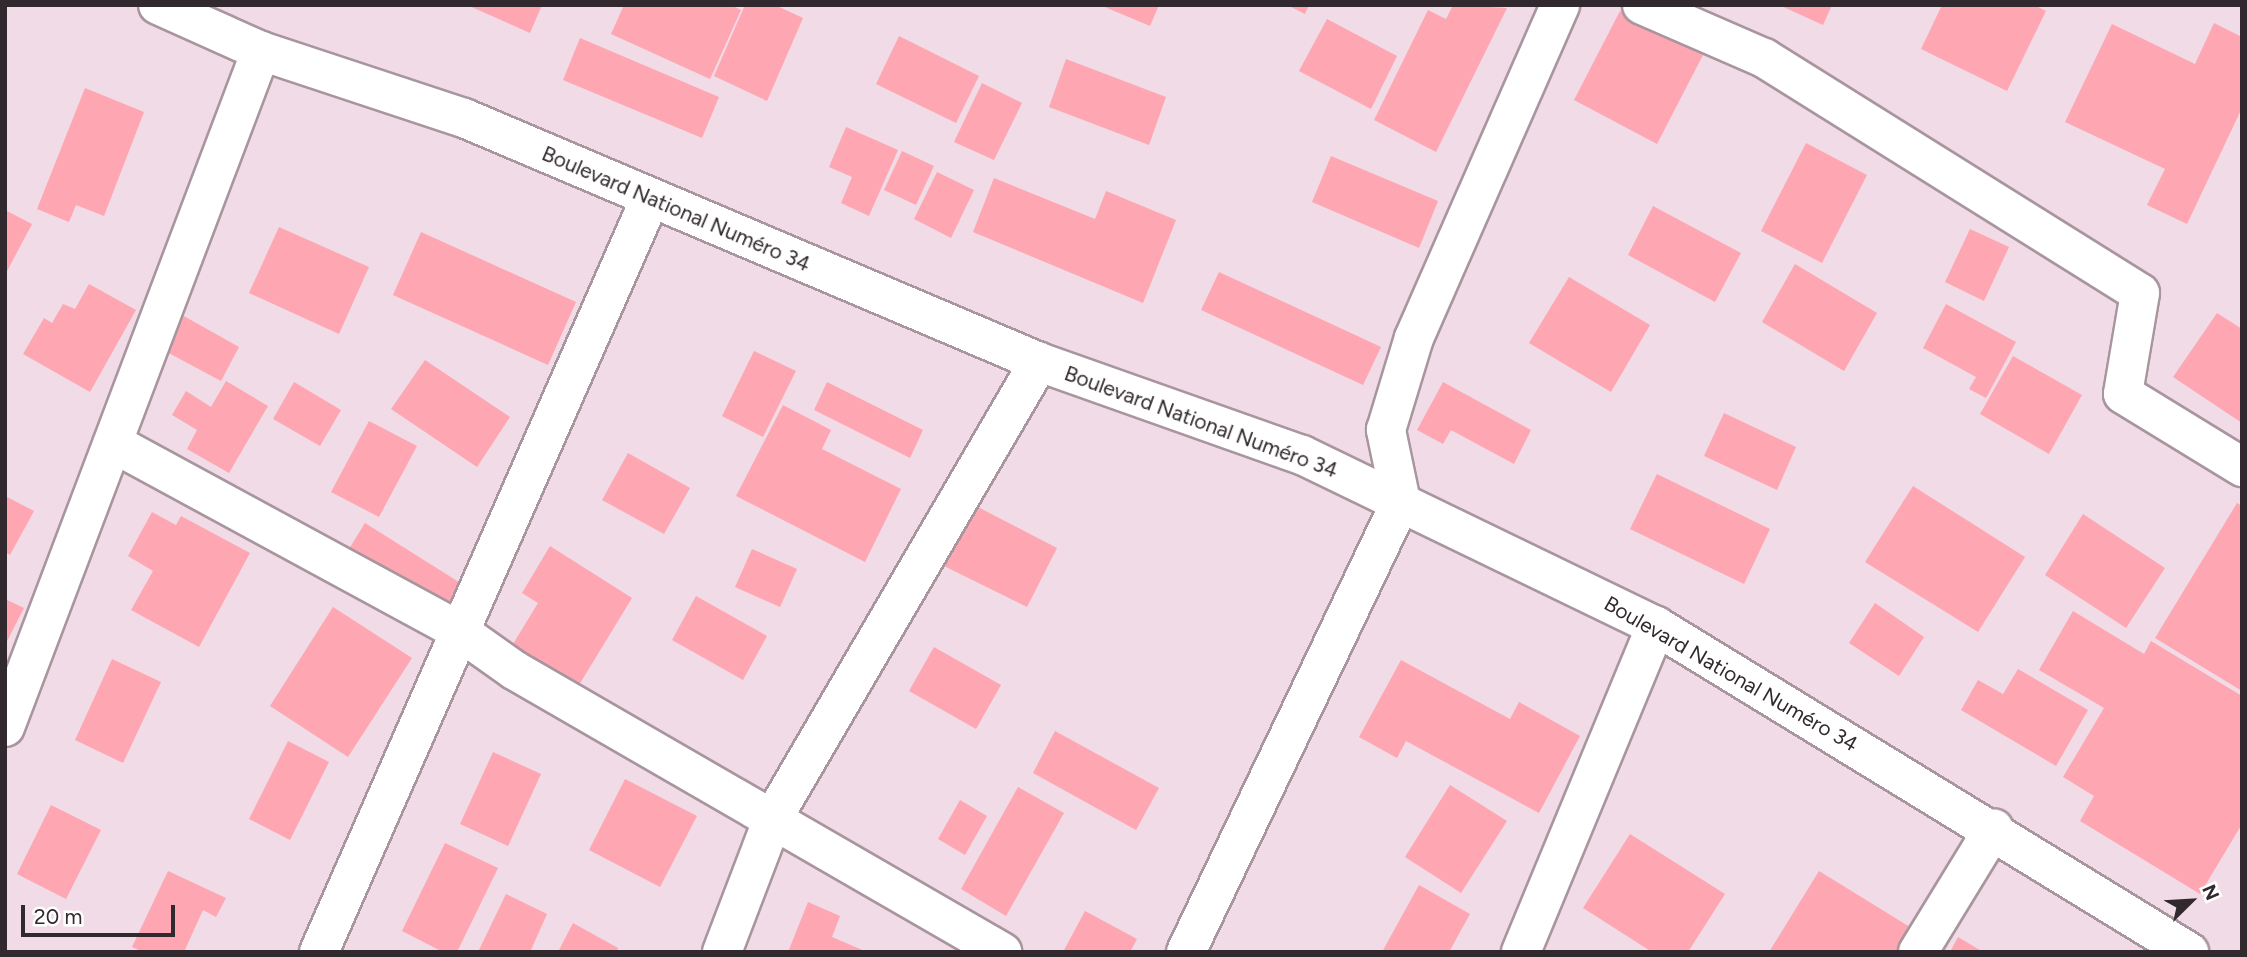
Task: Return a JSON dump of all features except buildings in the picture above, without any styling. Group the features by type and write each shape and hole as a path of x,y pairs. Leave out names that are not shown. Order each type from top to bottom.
{"street":[{"name":"Boulevard National Numéro 34","path":"158,5 261,51 464,118 1039,362 1302,455 1656,626 1994,828 2189,952"},
{"path":"1186,952 1401,502 1386,430 1414,338 1560,5"},
{"path":"1642,5 1765,58 2140,293 2123,394 2242,467"},
{"path":"5,727 261,51"},
{"path":"319,952 650,199"},
{"path":"722,952 774,817 1039,362"},
{"path":"113,443 458,631 514,670 774,817 1002,952"},
{"path":"1521,952 1656,626"},
{"path":"1918,952 1994,828"}]}
